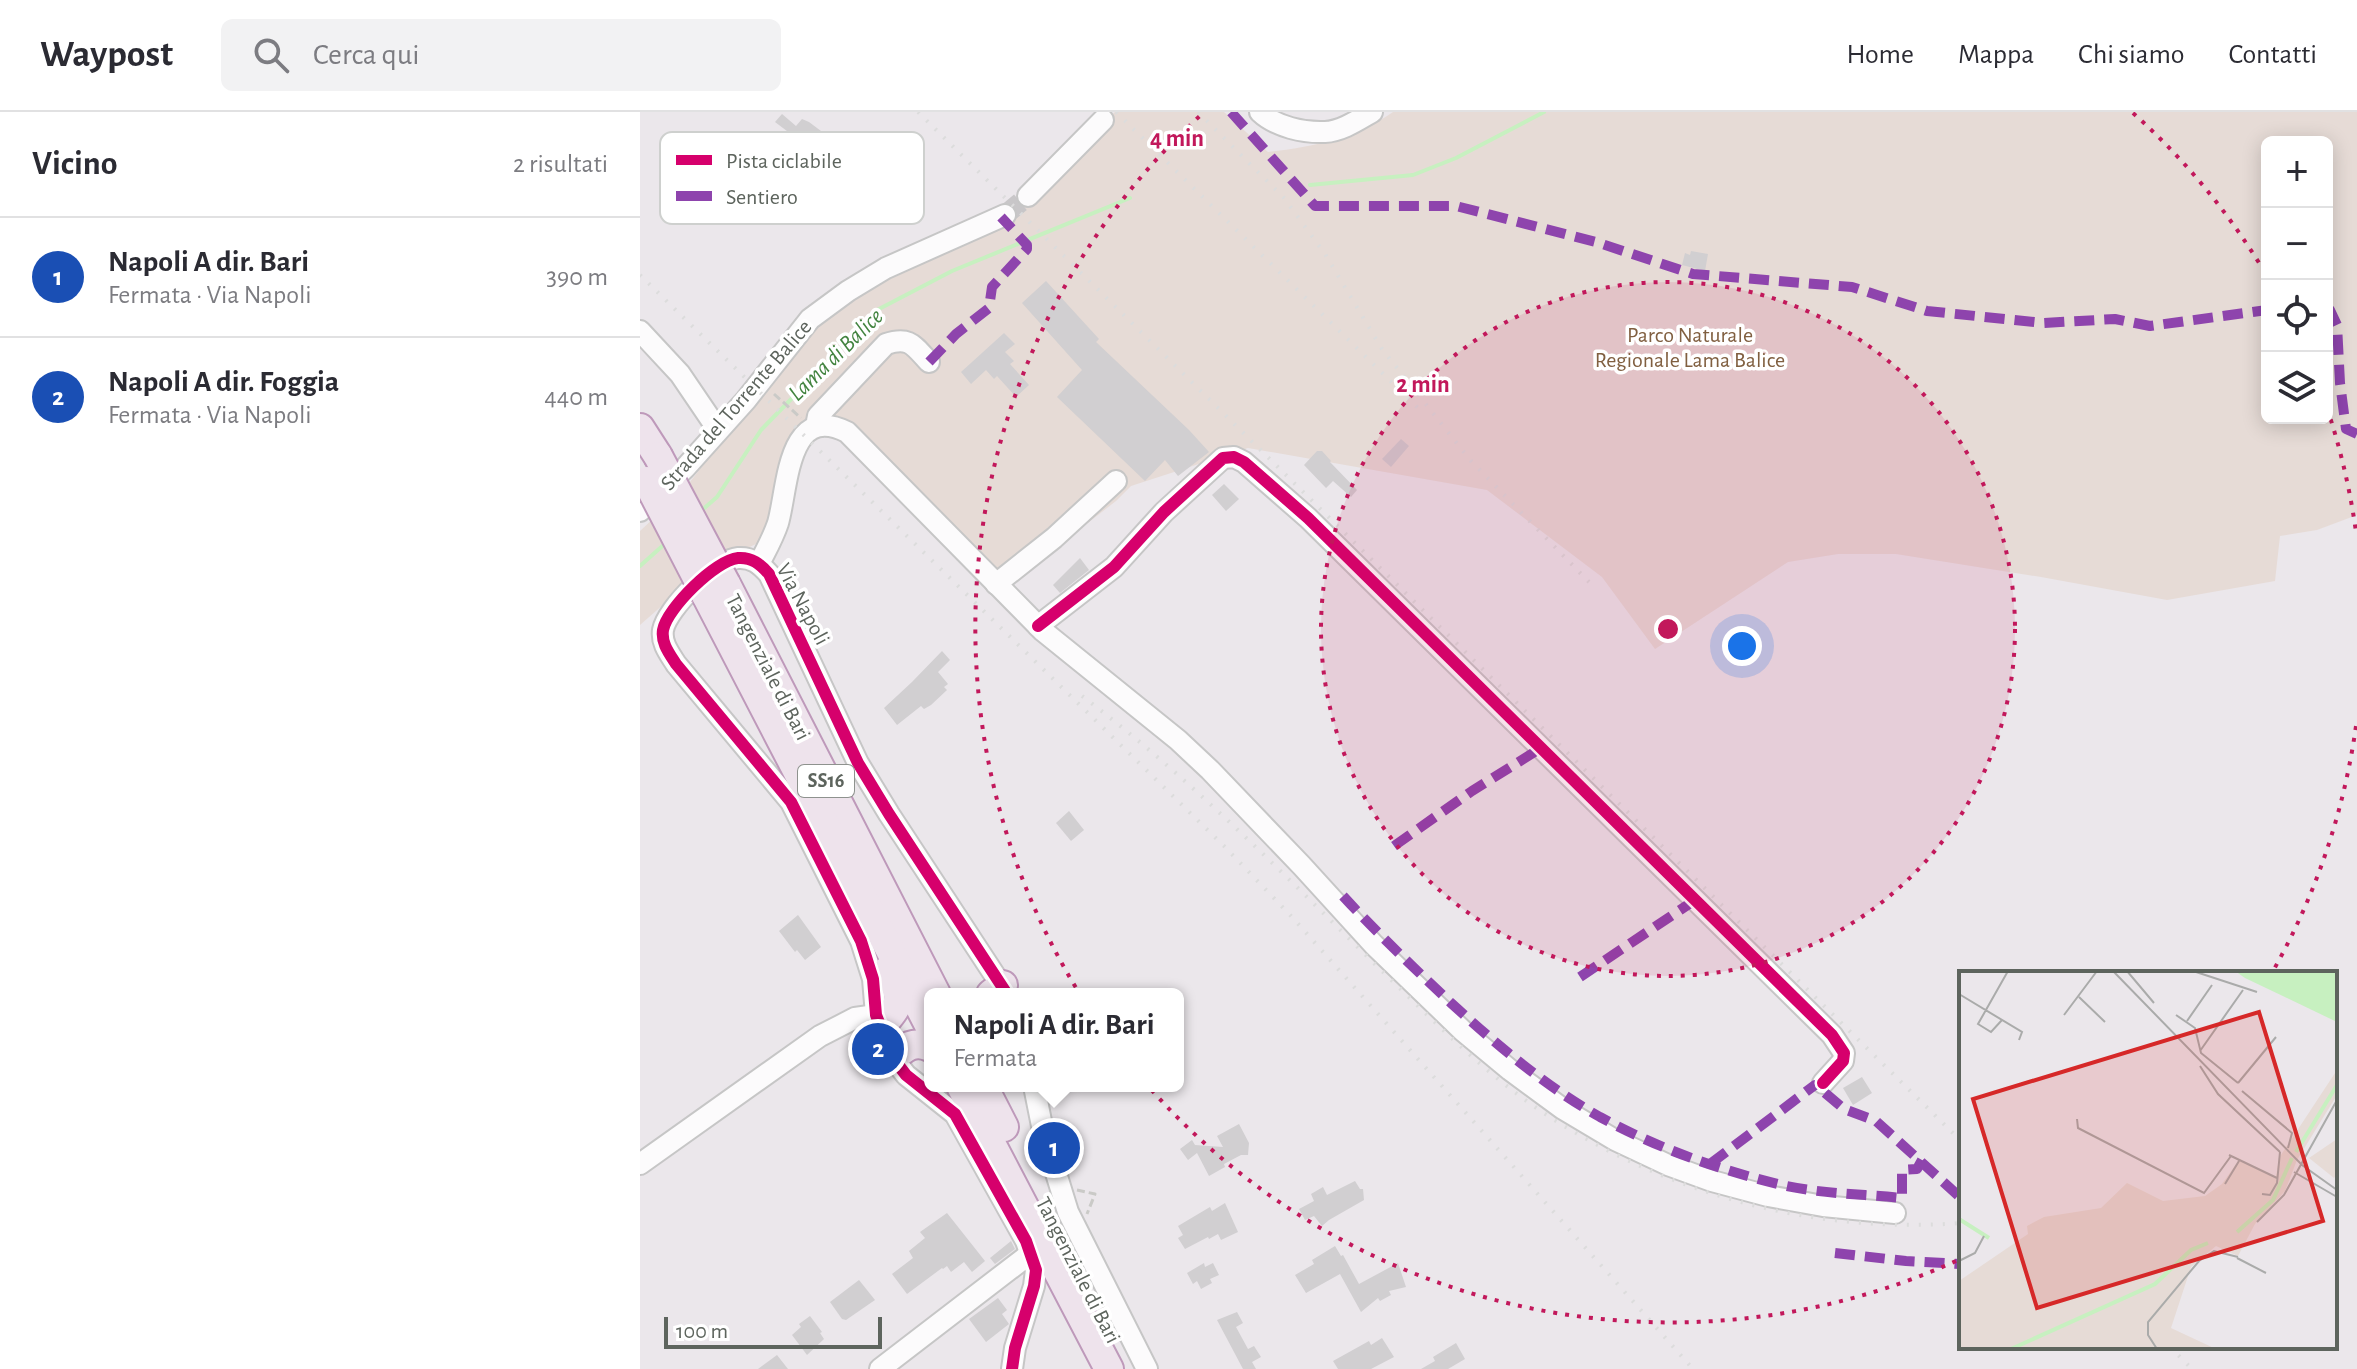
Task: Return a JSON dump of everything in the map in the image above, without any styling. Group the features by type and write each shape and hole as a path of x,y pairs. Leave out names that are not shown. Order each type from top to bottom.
{"highway":[{"name":"Tangenziale di Bari","path":"640,428 658,456 716,590 875,921 924,1015"},
{"name":"Tangenziale di Bari","path":"644,475 716,590 936,988"},
{"path":"875,921 874,943 899,992 896,1008 878,1021"},
{"path":"893,1058 906,1046 915,1043 924,1045"},
{"name":"Tangenziale di Bari","path":"964,1092 1109,1369"},
{"name":"Tangenziale di Bari","path":"986,1092 1130,1369"},
{"path":"996,1092 1000,1120"}],"street":[{"path":"1260,112 1289,128 1327,132 1352,124 1372,112"},
{"path":"1028,196 1103,120"},
{"name":"Strada del Torrente Balice","path":"640,511 685,468 762,381 810,319 886,268 1005,215"},
{"path":"640,331 680,374 718,430"},
{"path":"816,427 818,416 886,344 900,339 913,344 929,362"},
{"path":"759,564 772,540 791,456 798,442 816,427 834,425 847,432 1040,628 1178,740 1302,866 1374,945 1463,1031 1510,1070 1563,1109 1615,1140 1668,1165 1712,1181 1782,1199 1895,1213"},
{"path":"1040,628 1114,567 1164,512 1223,458 1234,457 1244,462 1308,518 1832,1035 1844,1053 1843,1061 1823,1083"},
{"path":"996,584 1054,538 1116,481"},
{"name":"Via Napoli","path":"893,1058 878,1021 873,979 861,941 791,802 676,664 664,645 663,629 669,615 710,571 734,558 748,558 769,574 858,763 999,988"},
{"path":"640,1164 820,1036 855,1018 878,1021"},
{"path":"893,1058 906,1075 924,1089"},
{"path":"927,1092 955,1114 1031,1253 1036,1270 1034,1286 1015,1348 1012,1369"},
{"path":"1035,1092 1043,1131 1068,1212 1147,1369"},
{"path":"880,1369 1031,1253"}],"path":[{"path":"771,392 816,427"},
{"path":"1073,1189 1095,1194 1087,1215"}],"green space":[{"name":"Parco Naturale Regionale Lama Balice","path":"1115,112 1224,112 1268,152 1334,140 1364,129 1393,112 2357,112 2357,515 2317,530 2280,536 2275,581 2167,600 1896,554 1838,554 1788,562 1655,649 1602,577 1487,490 1248,448 1131,486 1116,501 1000,588 880,462 823,429 796,461 777,534 741,551 681,589 640,625 640,531 683,491 752,402 797,337 853,290 952,234 1018,212 1033,199 1078,143"}],"building":[{"path":"782,114 796,126 802,119 822,132 788,132 775,122"},
{"path":"1691,251 1708,254 1705,271 1682,265 1685,253 1690,255"},
{"path":"1046,281 1099,339 1096,342 1209,452 1178,476 1165,460 1145,481 1057,397 1082,370 1022,303"},
{"path":"1004,333 1015,344 1005,352 1014,361 1010,364 1029,385 1016,397 997,376 994,379 986,370 971,384 961,372"},
{"path":"1401,439 1409,446 1391,467 1382,459"},
{"path":"1317,451 1322,451 1357,490 1351,497 1333,481 1326,488 1304,465"},
{"path":"1224,484 1239,499 1226,511 1212,495"},
{"path":"1080,558 1089,570 1060,593 1053,585"},
{"path":"942,651 950,660 938,672 948,684 944,687 947,690 931,705 924,709 921,706 897,725 884,708"},
{"path":"1069,811 1084,830 1071,841 1056,823"},
{"path":"798,915 821,947 805,960 779,931"},
{"path":"1862,1077 1872,1093 1853,1105 1843,1088"},
{"path":"1239,1124 1249,1143 1248,1155 1241,1155 1224,1164 1225,1167 1209,1176 1197,1153 1188,1160 1180,1149 1192,1140 1195,1145 1223,1147 1217,1136"},
{"path":"1355,1181 1363,1189 1364,1200 1322,1226 1314,1216 1305,1220 1299,1209 1314,1201 1311,1194 1323,1187 1327,1195"},
{"path":"1225,1203 1238,1232 1221,1240 1218,1234 1208,1237 1185,1249 1178,1238 1183,1235 1178,1226 1210,1207 1212,1211"},
{"path":"947,1213 985,1261 972,1272 964,1262 951,1272 947,1266 942,1268 907,1294 892,1274 913,1258 909,1251 925,1238 920,1232"},
{"path":"1011,1241 1015,1249 995,1264 990,1258"},
{"path":"1335,1246 1359,1284 1398,1263 1406,1287 1389,1291 1391,1295 1380,1301 1378,1298 1361,1312 1340,1274 1306,1293 1295,1275"},
{"path":"1204,1263 1205,1267 1213,1263 1219,1275 1201,1289 1197,1281 1193,1284 1187,1273"},
{"path":"859,1280 875,1300 846,1320 842,1319 830,1302"},
{"path":"998,1298 1007,1310 1002,1314 1009,1324 986,1342 969,1319"},
{"path":"1237,1312 1243,1323 1236,1327 1248,1349 1254,1346 1261,1357 1252,1362 1256,1369 1243,1369 1217,1320"},
{"path":"810,1316 824,1339 807,1355 792,1335 801,1327 799,1324"},
{"path":"1382,1338 1394,1357 1371,1369 1338,1369 1333,1361 1369,1341 1371,1345"},
{"path":"1456,1343 1465,1359 1448,1369 1421,1369 1435,1361 1433,1357"},
{"path":"777,1355 788,1369 758,1369"}],"waterway":[{"name":"Lama di Balice","path":"1310,185 1413,175 1456,158 1544,112"},
{"name":"Lama di Balice","path":"701,511 717,497 761,430 879,309 952,271 1130,198"},
{"name":"Lama di Balice","path":"640,566 668,541"}],"tunnel":[{"path":"1005,215 1028,196"}],"railway":[{"path":"918,112 1959,1139"},
{"path":"1116,112 1420,410"},
{"path":"1198,112 1284,198 1325,254 1382,349 1471,461 1589,582"},
{"path":"640,275 1225,847 1292,917 1693,1369"},
{"path":"1082,696 1200,795 1465,1050 1508,1087 1553,1119 1599,1146 1648,1169 1697,1189 1748,1204 1854,1222 1907,1225 1959,1223"},
{"path":"2172,1349 2192,1369"}],"marked path":[{"path":"1231,112 1315,206 1456,206 1596,242 1693,274 1852,287 1927,311 2044,323 2115,319 2150,326 2261,311"},
{"path":"929,362 956,334 989,308 992,287 1027,249 1027,245 1001,217"},
{"path":"2333,316 2337,325 2346,429 2357,434"},
{"path":"1394,846 1472,791 1541,748"},
{"path":"1343,896 1451,1003 1522,1064 1580,1105 1644,1139 1712,1165 1782,1185 1902,1198 1902,1170 1917,1169 1922,1160"},
{"path":"1580,977 1695,900"},
{"path":"1710,1164 1815,1085 1823,1083 1824,1092 1844,1109 1876,1121 1959,1196"},
{"path":"1835,1253 1959,1264"}],"cycle path":[{"path":"1038,626 1114,567 1164,512 1223,458 1234,457 1244,462 1308,518 1832,1035 1844,1053 1843,1061 1823,1083"},
{"path":"924,1089 906,1075 893,1058 876,1015 873,979 861,941 791,802 676,664 664,644 663,630 673,610 694,586 718,567 743,558 755,562 769,574 858,763 1003,988"},
{"path":"927,1092 955,1114 1026,1241 1036,1270 1012,1369"}],"place":[{"name":"Napoli A dir. Foggia","path":"878,1049"},
{"name":"Napoli A dir. Bari","path":"1054,1148"}]}
